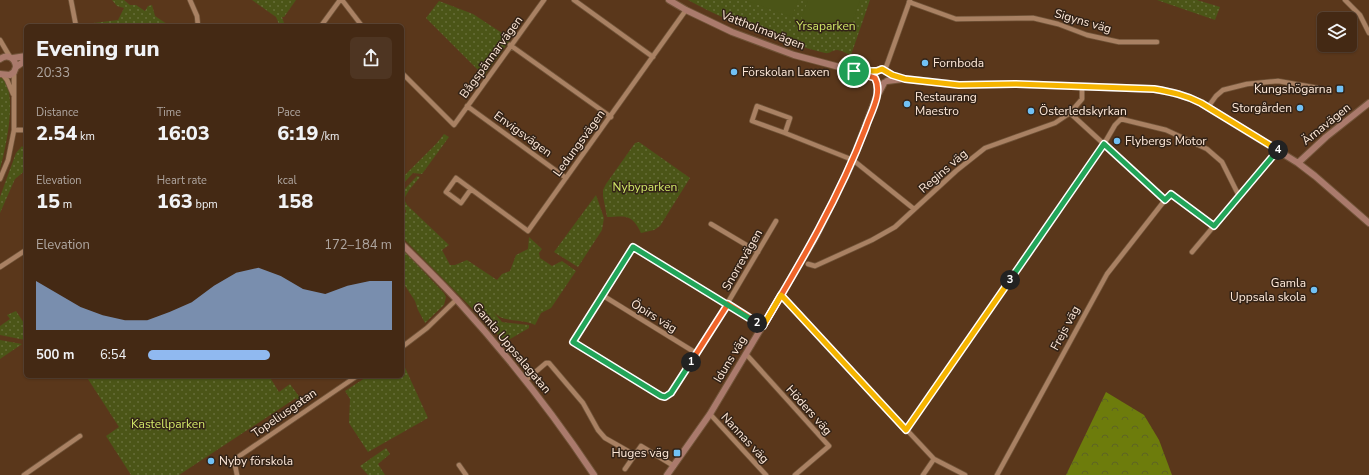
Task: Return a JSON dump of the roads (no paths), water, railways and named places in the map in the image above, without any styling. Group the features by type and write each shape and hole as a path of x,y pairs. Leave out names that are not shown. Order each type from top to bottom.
{"street":[{"path":"71,0 76,24"},
{"path":"190,0 198,16 198,24"},
{"path":"323,24 341,0 360,24"},
{"name":"Bågspännarvägen","path":"404,75 454,126 510,45 544,0"},
{"path":"574,0 653,57"},
{"name":"Vattholmavägen","path":"669,0 686,10 732,32 794,55 854,71 881,81 905,79 959,85 1015,84 1082,86 1154,89 1173,92 1188,97 1208,107 1298,163 1316,176 1369,223"},
{"path":"1345,0 1360,15 1369,33"},
{"path":"881,81 889,78 886,71 910,1"},
{"name":"Sigyns väg","path":"910,1 956,19 1032,18 1058,24 1087,35 1118,42 1157,42"},
{"name":"Ledungsvägen","path":"471,189 461,203 446,192 456,178 471,189 528,231 686,10"},
{"path":"0,40 11,58 16,63 14,130 8,160 0,179"},
{"path":"510,45 611,116"},
{"path":"0,52 0,58 24,56"},
{"path":"1,74 10,75 24,62"},
{"name":"Vattholmavägen","path":"854,71 877,71 882,69 905,79"},
{"name":"Iduns väg","path":"667,475 710,414 815,238 854,160 881,81 874,75 877,71"},
{"path":"1,74 7,80 14,98"},
{"path":"1208,107 1216,96 1223,90 1261,82 1278,81 1318,88"},
{"name":"Regins väg","path":"808,264 815,266 895,228 956,171 985,148 1054,123 1070,113 1082,99 1082,86"},
{"name":"Ärnavägen","path":"1298,163 1326,137 1369,103"},
{"name":"Envigsvägen","path":"468,106 566,178"},
{"path":"785,134 790,118 757,106 752,121 785,134 854,160 914,209"},
{"path":"1070,113 1165,200 1171,194 1214,226"},
{"path":"906,430 1104,144 1115,125 1121,119 1166,130 1207,149 1222,162 1240,196"},
{"path":"14,130 24,130"},
{"path":"1192,252 1278,150"},
{"name":"Frejs väg","path":"997,475 1107,274 1165,200"},
{"name":"Snorrevägen","path":"602,295 573,342 665,397 671,393 728,304 776,221"},
{"path":"711,224 758,252"},
{"name":"Gamla Uppsalagatan","path":"404,246 456,299 499,347 564,431 594,475"},
{"path":"602,295 633,247 763,326"},
{"path":"0,267 24,251"},
{"name":"Öpirs väg","path":"602,295 696,353"},
{"path":"781,295 934,459 965,475"},
{"path":"404,345 427,328 456,299"},
{"name":"Höders väg","path":"746,354 828,446 795,475"},
{"path":"526,380 546,363 548,363 583,403 598,430 605,438 635,455"},
{"name":"Topeliusgatan","path":"237,475 235,464 238,457 354,378"},
{"name":"Nannas väg","path":"710,414 766,475"},
{"path":"24,475 80,436"},
{"path":"625,468 641,446 674,466"},
{"path":"923,475 934,459"},
{"path":"459,465 466,475"}],"place":[{"name":"Fornboda","path":"925,63"},
{"name":"Förskolan Laxen","path":"734,72"},
{"name":"Kungshögarna","path":"1340,89"},
{"name":"Restaurang Maestro","path":"907,104"},
{"name":"Storgården","path":"1300,108"},
{"name":"Österledskyrkan","path":"1031,111"},
{"name":"Flybergs Motor","path":"1117,141"},
{"name":"Gamla Uppsala skola","path":"1314,290"},
{"name":"Huges väg","path":"677,453"},
{"name":"Nyby förskola","path":"211,461"}],"park label":[{"name":"Yrsaparken","path":"826,26"},
{"name":"Nybyparken","path":"645,187"},
{"name":"Kastellparken","path":"168,424"}]}
